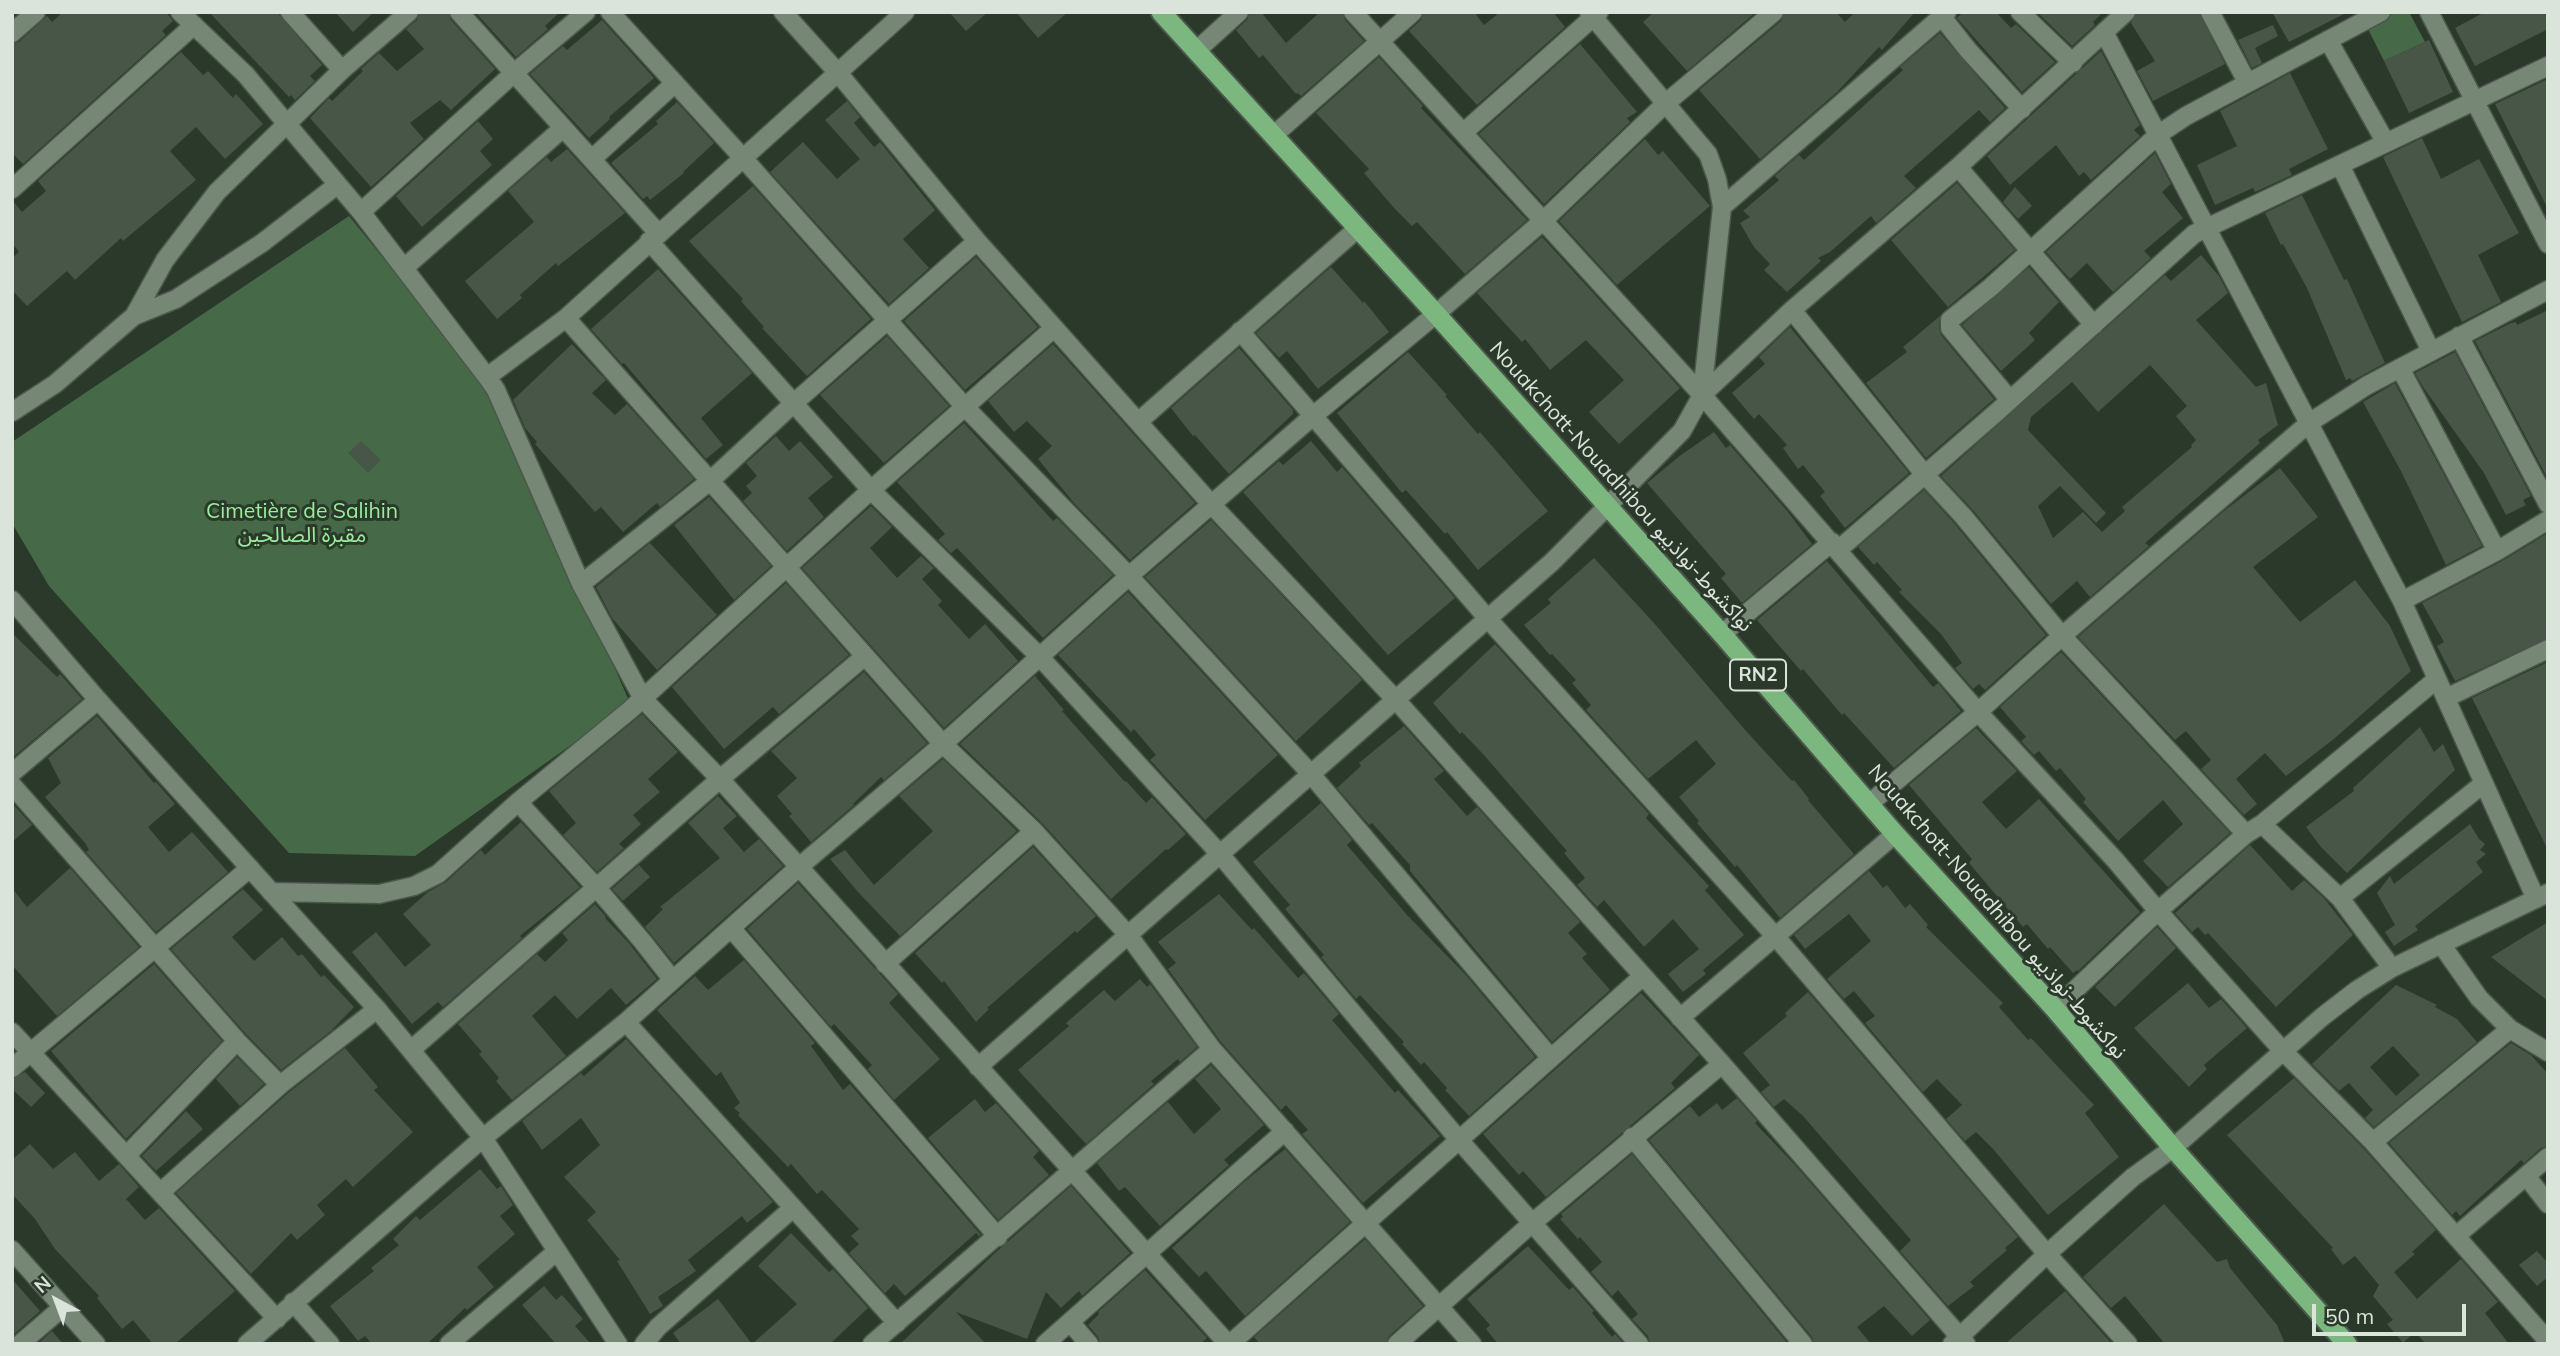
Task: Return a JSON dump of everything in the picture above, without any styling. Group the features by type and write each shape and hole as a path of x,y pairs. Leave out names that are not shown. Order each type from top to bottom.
{"highway":[{"name":"Nouakchott-Nouadhibou نواكشوط-نواذيبو","path":"1161,12 1722,634 1895,834 2055,1009 2173,1148 2347,1344"}],"street":[{"path":"12,33 36,12"},
{"path":"180,12 246,75 286,122 361,212 496,390 581,584 643,699 720,779 1229,1344 1642,977"},
{"path":"290,12 342,71"},
{"path":"134,316 165,260 210,202 286,122 408,12"},
{"path":"459,12 592,159 654,237 871,490 1039,656 1219,853 1459,1140 1639,1344"},
{"path":"361,212 514,73 586,12"},
{"path":"610,12 965,407 1129,576 1310,773 1550,1056"},
{"path":"783,12 839,74 977,241 1211,504 1396,700 1722,1064 1959,1341 2047,1254 2133,1177 2173,1148 2357,990 2392,968 2542,896 2483,784 2402,601 2104,32"},
{"path":"487,377 566,318 905,12"},
{"path":"1196,51 1239,12"},
{"path":"1353,12 1545,220 1835,546 1978,712 2116,861 2283,1051 2373,1142 2548,1341"},
{"path":"1274,135 1413,12"},
{"path":"247,1344 483,1138 626,1022 1211,504 1545,220 1666,103 1774,12"},
{"path":"2020,12 2073,63"},
{"path":"978,1067 1552,562 1682,431 1702,395 1792,310 1958,167 2126,12"},
{"path":"2210,12 2247,82"},
{"path":"2010,400 1950,328 1950,320 1991,287 2159,134 2247,82 2381,12"},
{"path":"2429,12 2548,244"},
{"path":"1464,132 1594,14 1708,154 1717,179 1722,207 1702,395"},
{"path":"1722,207 1945,15 1968,50 2022,109"},
{"path":"12,188 194,25"},
{"path":"2328,40 2386,143"},
{"path":"1722,634 1925,475 2184,242 2206,229 2548,66"},
{"path":"592,159 675,83"},
{"path":"404,268 563,128"},
{"path":"2340,165 2431,351"},
{"path":"1958,167 2094,324"},
{"path":"12,412 55,384 134,316 176,299 262,243 337,185"},
{"path":"1138,422 1357,229"},
{"path":"581,584 710,481 977,241"},
{"path":"1870,803 2309,424 2338,402 2548,290"},
{"path":"1792,310 1925,475 1963,516 2062,636 2246,834"},
{"path":"566,318 943,744 1034,831 1129,936 1212,1049 1472,1344"},
{"path":"271,892 379,894 414,886 438,874 518,802 643,699 871,490 1054,328"},
{"path":"1240,331 1488,619 1776,937 2047,1254 2128,1344"},
{"path":"2459,336 2548,504"},
{"path":"2400,368 2497,551"},
{"path":"2402,601 2497,551 2548,520"},
{"path":"12,600 98,700 377,1009 483,1138 618,1344"},
{"path":"2446,698 2548,649"},
{"path":"411,1050 720,779 865,656"},
{"path":"2055,1009 2158,911 2246,834 2262,824 2437,679"},
{"path":"12,773 98,700"},
{"path":"2340,898 2483,784"},
{"path":"12,785 237,1041 280,1085"},
{"path":"518,802 596,887 672,979"},
{"path":"2262,824 2340,898 2392,968"},
{"path":"885,964 1034,831"},
{"path":"1680,1018 1895,834"},
{"path":"12,1068 250,868"},
{"path":"731,928 998,1237"},
{"path":"2441,944 2479,998 2510,1029 2548,1052"},
{"path":"161,1192 280,1085 377,1009"},
{"path":"626,1022 897,1323"},
{"path":"2373,1142 2510,1029"},
{"path":"12,1032 277,1319"},
{"path":"127,1156 237,1041"},
{"path":"872,1344 1212,1049"},
{"path":"1397,1344 1531,1224 1722,1064"},
{"path":"1045,1344 1285,1131"},
{"path":"1632,1137 1802,1344"},
{"path":"2456,1236 2548,1157"},
{"path":"2527,1177 2548,1204"},
{"path":"644,1344 659,1327 793,1208"},
{"path":"12,1250 96,1344"},
{"path":"449,1344 557,1251"},
{"path":"293,1302 330,1344"},
{"path":"20,1344 63,1307"},
{"path":"2534,1325 2548,1311"},
{"path":"1070,1322 1090,1344"}],"green space":[{"path":"2389,12 2409,12 2425,42 2384,61 2366,25"},
{"name":"Cimetière de Salihin مقبرة الصالحين","path":"349,216 494,394 630,703 415,856 289,853 49,586 12,523 12,442"}],"building":[{"path":"63,12 166,12 173,21 162,31 166,35 23,164 12,153 12,44 19,42 47,16 52,22"},
{"path":"209,12 277,12 322,65 310,76 315,81 295,100 291,95 289,97"},
{"path":"335,12 374,12 353,32"},
{"path":"420,12 448,12 451,20 495,69 451,110 440,100 410,123 424,139 371,187 310,118 329,98 332,101 379,53 397,71 424,49 406,29 417,20"},
{"path":"475,12 560,12 545,26 548,29 516,57"},
{"path":"949,12 988,12 966,31"},
{"path":"1016,12 1068,12 1038,38"},
{"path":"1250,12 1261,12 1286,43 1320,12 1342,12 1345,20 1364,41 1301,96 1296,94 1263,55 1259,58 1236,30 1247,20"},
{"path":"1424,12 1474,12 1484,25 1500,12 1553,12 1565,27 1477,105 1409,31 1421,20"},
{"path":"1654,12 1756,12 1687,71 1643,22"},
{"path":"1785,12 1836,12 1845,22 1855,12 1915,12 1882,50 1879,47 1837,92 1760,159 1699,90 1781,21"},
{"path":"1963,12 1996,12 2011,28 2016,24 2055,62 2022,92 1957,18"},
{"path":"2037,12 2103,12 2093,22 2095,25 2072,46"},
{"path":"2137,12 2199,12 2225,64 2153,101 2137,71 2155,61 2131,23"},
{"path":"2272,12 2348,12 2289,42"},
{"path":"2485,12 2544,12 2548,29 2475,66 2455,28"},
{"path":"602,20 654,78 589,138 530,74 563,46 567,50"},
{"path":"2273,25 2278,36 2255,48 2262,63 2252,68 2238,40"},
{"path":"1940,33 2005,108 1990,122 1979,110 1904,176 1916,188 1876,223 1871,216 1830,252 1818,258 1821,261 1787,292 1764,270 1770,264 1754,247 1740,223 1750,217 1743,211 1779,180 1775,176 1799,155 1804,160 1903,70 1900,67"},
{"path":"2429,40 2453,92 2409,113 2384,61"},
{"path":"1580,44 1637,112 1627,118 1630,122 1544,204 1479,134"},
{"path":"2101,51 2140,125 2134,130 2140,136 2091,180 2084,172 2079,176 2056,145 2010,185 1987,156"},
{"path":"181,52 203,75 208,71 233,98 236,94 263,124 225,159 196,127 170,151 196,180 123,241 121,238 75,280 67,271 27,306 12,290 12,258 19,252 12,243 12,200 22,212 46,191 38,181"},
{"path":"1379,57 1423,106 1421,108 1527,220 1465,274 1417,222 1412,226 1395,209 1364,173 1369,169 1316,113"},
{"path":"2290,73 2328,149 2289,169 2292,175 2255,192 2253,188 2215,205 2197,165 2237,146 2220,111"},
{"path":"2548,79 2548,209 2495,104"},
{"path":"847,101 860,117 854,123 874,147 880,142 935,210 903,239 929,268 889,304 770,172 803,142 837,179 860,159 825,120"},
{"path":"677,102 714,143 684,173 650,200 647,196 643,199 611,163 658,124 656,121"},
{"path":"478,121 493,139 480,151 492,165 422,227 396,196"},
{"path":"2422,138 2441,179 2479,159 2519,233 2478,255 2501,302 2462,322 2383,157"},
{"path":"1645,139 1658,155 1663,151 1710,206 1617,285 1559,221"},
{"path":"567,149 625,213 558,266 556,263 497,319 465,281 534,222 508,191 547,157 551,162"},
{"path":"2155,153 2171,184 2162,192 2183,218 2144,251 2151,258 2113,292 2087,263 2070,279 2046,252"},
{"path":"1957,183 2015,250 1948,307 1891,240"},
{"path":"753,186 871,319 807,376 762,328 764,327 741,301 743,299 689,241"},
{"path":"2015,187 2032,206 2018,219 2003,202"},
{"path":"2302,195 2344,280 2347,279 2385,363 2352,381 2350,378 2346,380 2307,288 2265,213"},
{"path":"1542,237 1680,388 1619,444 1589,412 1624,380 1586,340 1550,370 1525,339 1522,342 1477,293"},
{"path":"2201,255 2219,276 2228,293 2196,320 2256,387 2266,383 2278,425 2145,543 2149,546 2090,597 2077,581 2051,604 1941,476 2165,275 2171,281","holes":["2150,365 2187,406 2176,416 2196,440 2192,447 2122,507 2125,511 2102,532 2083,512 2053,538 2038,506 2060,486 2096,523 2106,513 2028,430 2031,417 2072,382 2098,412"]},
{"path":"976,257 1038,327 965,390 904,321"},
{"path":"1331,267 1389,332 1318,389 1287,351 1279,358 1256,333"},
{"path":"2029,267 2059,302 2029,333 2035,340 2001,371 1962,325"},
{"path":"658,269 752,373 701,418 723,445 706,459 624,363 622,364 591,329"},
{"path":"2548,310 2548,479 2475,341 2511,323 2516,322 2517,325"},
{"path":"1940,316 1941,335 1994,399 1926,458 1866,383 1907,352 1903,347"},
{"path":"1790,327 1909,473 1845,528 1820,496 1825,492 1803,465 1798,469 1783,448 1787,445 1759,414 1754,419 1732,393 1765,364 1759,357"},
{"path":"887,336 949,406 884,463 820,395"},
{"path":"572,344 606,380 592,393 615,415 627,404 694,479 660,507 657,503 623,532 601,507 595,512 535,444 537,442 525,428 513,400"},
{"path":"1053,344 1195,503 1130,560 1074,503 1038,459 1052,446 1027,421 1014,432 988,401"},
{"path":"1239,348 1293,410 1293,414 1229,474 1171,408"},
{"path":"1408,352 1548,511 1478,570 1447,532 1445,534 1406,490 1402,493 1337,413"},
{"path":"2455,352 2531,496 2523,500 2526,505 2506,515 2484,473 2415,373"},
{"path":"2395,383 2482,546 2446,565 2402,473 2363,402"},
{"path":"964,423 1053,521 1057,518 1113,575 1043,638 957,548 951,553 938,540 945,534 897,482"},
{"path":"1714,432 1726,448 1730,445 1812,544 1742,603 1721,578 1726,574 1647,483"},
{"path":"776,436 789,451 800,441 833,477 808,498 824,517 787,551 743,501 752,493 746,486 757,476 746,463"},
{"path":"361,441 381,460 368,473 348,453"},
{"path":"1311,441 1337,472 1342,467 1455,598 1388,655 1243,492 1279,461 1283,465"},
{"path":"2280,468 2318,517 2253,567 2300,622 2355,580 2390,626 2411,671 2335,738 2286,776 2265,753 2236,779 2257,804 2244,815 2201,769 2211,760 2186,731 2175,740 2078,637 2224,511"},
{"path":"1924,490 2046,635 1985,690 1979,684 1973,689 1955,668 1962,663 1941,634 1899,592 1902,590 1877,562 1874,565 1858,547"},
{"path":"709,497 771,566 734,600 674,525"},
{"path":"871,506 892,527 870,548 897,578 921,556 934,568 922,579 942,601 938,605 969,639 985,624 1018,661 944,728 802,568"},
{"path":"1211,520 1362,680 1296,741 1145,577"},
{"path":"2548,533 2548,638 2455,681 2437,646 2444,642 2422,603 2502,561"},
{"path":"650,543 717,615 657,670 612,618 596,587"},
{"path":"1594,558 1654,623 1746,731 1792,781 1794,780 1854,854 1780,918 1737,865 1735,867 1697,823 1699,821 1679,797 1716,764 1696,740 1648,779 1586,710 1591,705 1572,683 1576,680 1524,625 1551,603 1548,599"},
{"path":"1827,561 1933,687 1938,683 1961,711 1894,768 1844,713 1842,715 1803,669 1801,671 1757,620"},
{"path":"786,583 849,655 779,714 773,707 724,749 672,687"},
{"path":"1128,592 1278,755 1205,820 1150,760 1156,755 1134,729 1131,732 1058,655"},
{"path":"12,633 57,677 60,674 82,699 12,758"},
{"path":"1495,644 1649,814 1646,818 1709,886 1705,890 1744,935 1703,970 1706,974 1683,992 1668,974 1699,949 1673,919 1644,947 1604,900 1597,907 1577,885 1585,878 1564,853 1567,851 1483,754 1462,732 1460,734 1433,703"},
{"path":"2061,652 2230,833 2168,887 2143,861 2183,824 2163,800 2118,841 2083,802 2086,799 2060,768 2056,771 2039,751 2034,755 2021,741 2026,737 2000,707"},
{"path":"2548,662 2548,850 2472,698"},
{"path":"864,672 927,743 884,780 881,777 854,805 811,842 789,816 792,814 777,796 797,778 771,751"},
{"path":"1035,676 1125,782 1146,803 1152,797 1186,834 1111,899 1042,823 960,744"},
{"path":"642,714 678,752 648,779 660,792 633,815 641,824 619,844 624,848 597,872 563,835 576,823 549,791"},
{"path":"97,716 175,804 148,827 169,852 192,832 228,872 156,932 86,852 89,850 85,843 45,797 61,783 48,758"},
{"path":"1404,726 1444,771 1434,779 1467,816 1477,807 1580,922 1568,933 1587,954 1582,958 1610,990 1552,1042 1410,871 1410,865 1372,823 1369,825 1337,788 1361,766 1359,763"},
{"path":"2420,727 2434,752 2443,744 2455,770 2347,873 2321,847 2306,827 2354,791 2353,788"},
{"path":"1976,728 2017,771 1982,802 2006,829 2039,799 2140,912 2078,971 2073,973 2027,924 2023,927 1969,863 1972,859 1909,785"},
{"path":"943,759 1017,831 900,936 830,859 845,850 874,885 933,831 899,796"},
{"path":"718,796 737,816 723,828 744,852 759,839 783,866 674,963 645,927 663,909 660,907 720,858 688,823"},
{"path":"12,803 32,825 12,842"},
{"path":"1321,803 1352,840 1347,845 1408,916 1465,974 1535,1057 1469,1116 1424,1062 1421,1065 1402,1044 1404,1042 1360,995 1356,999 1321,957 1324,955 1285,909 1290,905 1253,862"},
{"path":"521,822 580,887 520,936 522,938 443,1007 438,1002 412,1024 352,952 376,932 405,967 431,945 403,914 428,892 446,882 481,850 485,855"},
{"path":"2470,824 2485,844 2480,850 2486,854 2476,862 2483,872 2415,926 2418,930 2394,946 2385,932 2395,925 2377,893 2390,876 2394,884"},
{"path":"2250,845 2292,891 2304,880 2324,898 2353,935 2276,1007 2208,933 2205,935 2198,927 2192,932 2175,913"},
{"path":"1033,847 1096,916 987,1008 989,1009 976,1022 944,981 942,983 915,953"},
{"path":"639,865 650,877 623,901 612,889"},
{"path":"70,868 139,947 57,1016 12,965 12,888 27,907"},
{"path":"1869,871 1883,888 1887,885 1905,908 1910,904 1928,925 1926,927 2003,1003 1999,1007 2028,1040 2031,1038 2094,1105 2085,1113 2119,1157 2048,1215 1976,1132 1965,1141 1946,1119 1962,1105 1937,1079 1923,1092 1865,1023 1875,1016 1854,991 1844,999 1827,979 1871,941 1849,914 1805,949 1794,935"},
{"path":"798,883 898,994 889,1003 940,1059 894,1100 868,1069 872,1065 834,1024 831,1027 747,929"},
{"path":"243,889 263,910 232,937 254,961 282,937 298,956 302,954 321,977 324,975 354,1007 331,1031 281,1070 171,949"},
{"path":"1219,894 1252,930 1254,928 1298,978 1304,973 1339,1014 1332,1020 1395,1093 1398,1090 1440,1136 1363,1203 1302,1134 1308,1130 1286,1105 1281,1110 1221,1042 1168,969 1176,963 1158,942"},
{"path":"595,904 657,979 626,1005 611,988 577,1019 555,995 532,1016 566,1056 512,1100 496,1081 499,1078 479,1054 482,1052 458,1024 537,954 545,962 568,940 562,933"},
{"path":"2548,922 2548,1001 2491,957"},
{"path":"2157,927 2176,948 2115,1007 2095,987"},
{"path":"744,960 815,1043 811,1046 843,1090 850,1084 981,1235 976,1233 905,1296 894,1284 885,1293 849,1253 859,1244 851,1236 859,1229 822,1190 817,1194 791,1164 788,1167 738,1115 740,1113 734,1108 740,1103 721,1072 716,1076 657,1010 695,976 708,990"},
{"path":"154,964 222,1041 126,1139 51,1051"},
{"path":"1140,979 1147,987 1150,984 1197,1047 1151,1081 1154,1084 1086,1144 1018,1070 1069,1026 1066,1023 1104,990 1115,1001"},
{"path":"2188,983 2209,1008 2221,999 2247,1028 2204,1065 2207,1069 2189,1087 2134,1028"},
{"path":"2396,985 2437,1005 2435,1007 2457,1019 2477,1042 2374,1127 2365,1118 2373,1110 2349,1083 2339,1091 2312,1064","holes":["2393,1046 2420,1075 2396,1096 2370,1067"]},
{"path":"1808,992 2018,1237 1970,1282 1974,1286 1948,1306 1900,1251 1911,1240 1803,1116 1784,1099 1774,1107 1761,1092 1770,1085 1743,1053 1787,1016 1785,1013"},
{"path":"1641,993 1699,1055 1671,1083 1675,1088 1546,1197 1523,1171 1519,1175 1483,1134"},
{"path":"626,1039 773,1202 747,1223 742,1216 688,1260 696,1271 658,1297 663,1306 650,1314 617,1261 620,1260 587,1220 596,1212 564,1177 600,1145 581,1118 542,1150 522,1121 581,1073 584,1076"},
{"path":"2511,1043 2531,1055 2548,1074 2548,1146 2541,1148 2524,1163 2521,1160 2460,1216 2456,1211 2452,1215 2389,1143"},
{"path":"345,1048 378,1087 374,1090 413,1132 353,1187 346,1179 317,1205 325,1215 297,1240 291,1233 251,1274 176,1193 287,1094"},
{"path":"237,1057 264,1084 240,1106 216,1079"},
{"path":"1211,1065 1264,1125 1224,1160 1229,1165 1160,1226 1125,1187 1119,1191 1097,1163 1168,1102 1194,1134 1221,1109 1195,1079"},
{"path":"25,1072 45,1093 31,1107 12,1089 12,1079"},
{"path":"2294,1078 2365,1150 2436,1230 2412,1252 2415,1254 2394,1272 2417,1299 2461,1259 2498,1302 2485,1313 2509,1344 2426,1344 2415,1332 2403,1343 2387,1324 2393,1320 2373,1296 2379,1285 2355,1256 2343,1265 2331,1249 2333,1248 2227,1135"},
{"path":"1737,1098 1757,1121 1755,1123 1930,1320 1912,1336 1884,1306 1857,1327 1871,1344 1814,1344 1812,1337 1649,1140 1690,1106 1699,1117 1717,1103 1722,1110"},
{"path":"975,1099 985,1112 996,1103 1039,1151 1033,1157 1049,1175 998,1220 928,1138"},
{"path":"186,1111 203,1129 156,1171 142,1156"},
{"path":"30,1144 53,1169 75,1152 99,1181 119,1164 139,1187 126,1199 145,1220 159,1208 235,1291 175,1344 153,1344 133,1320 122,1329 97,1298 99,1296 55,1249 35,1219 12,1194 12,1160"},
{"path":"1285,1149 1350,1222 1245,1316 1206,1271 1199,1277 1172,1248 1244,1182"},
{"path":"1632,1154 1788,1344 1650,1344 1648,1336 1632,1319 1638,1314 1618,1290 1612,1296 1591,1272 1602,1262 1560,1219 1563,1217 1561,1214"},
{"path":"480,1169 497,1189 501,1186 513,1205 500,1216 515,1234 477,1267 494,1287 467,1310 465,1308 427,1344 372,1344 365,1336 358,1341 330,1306 374,1271 371,1268 399,1245 393,1239 416,1216 420,1220"},
{"path":"1071,1186 1130,1253 1082,1296 1079,1291 1061,1308 1046,1292 1027,1339 956,1312 986,1344 900,1344 995,1253"},
{"path":"2164,1204 2217,1262 2227,1259 2230,1268 2277,1325 2285,1344 2165,1344 2125,1296 2111,1308 2083,1277"},
{"path":"791,1233 829,1272 833,1269 868,1308 830,1344 752,1344 797,1304 758,1266"},
{"path":"1365,1239 1423,1306 1389,1336 1386,1344 1260,1344 1254,1337"},
{"path":"1528,1246 1569,1290 1573,1287 1612,1337 1615,1334 1624,1344 1498,1344 1486,1329 1490,1325 1467,1299"},
{"path":"2537,1251 2548,1263 2548,1277 2537,1286 2519,1265"},
{"path":"1145,1270 1207,1338 1200,1344 1100,1344 1088,1325 1098,1312"},
{"path":"12,1279 40,1311 12,1336"},
{"path":"544,1286 556,1300 562,1295 583,1319 575,1326 591,1344 556,1344 522,1305"},
{"path":"2065,1291 2112,1344 2005,1344"},
{"path":"718,1299 752,1344 681,1344 673,1333"},
{"path":"52,1331 63,1344 38,1344"}]}
